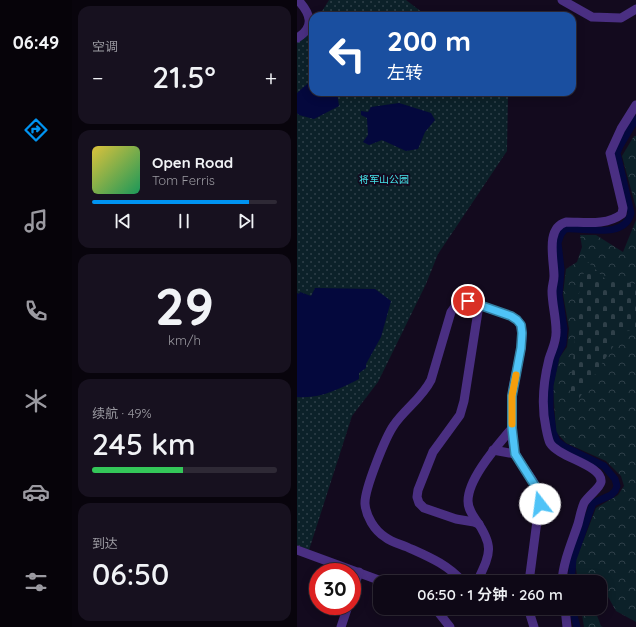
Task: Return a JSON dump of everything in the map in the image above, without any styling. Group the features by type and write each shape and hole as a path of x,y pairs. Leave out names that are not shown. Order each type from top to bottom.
{"street":[{"path":"297,38 305,31 309,23 309,15 298,0"},
{"path":"562,0 592,17 621,18 636,9"},
{"path":"563,575 565,563 584,503 591,492 598,488 601,482 600,476 595,470 565,455 551,444 543,413 543,386 557,331 552,290 554,278 553,234 557,226 561,223 604,222 616,219 622,214 623,208 610,152 621,129 636,105"},
{"path":"457,575 439,562 385,537 371,522 365,503 366,492 387,435 404,412 426,390 431,380 451,312 456,305 468,301 511,316 521,325 521,348 512,396 512,428 515,454 537,489 540,498 530,575"},
{"path":"479,305 464,401 460,415 433,452 418,490 417,498 419,503 424,508 456,519 479,524"},
{"path":"480,575 486,563 489,550 489,541 470,512 468,502 469,491 474,480 493,450 512,428"},
{"path":"493,450 515,454"},
{"path":"297,550 334,563"},
{"path":"361,573 373,578"},
{"path":"341,627 345,615"},
{"path":"441,615 450,627"},
{"path":"530,615 534,627"},
{"path":"566,615 567,627"}],"green space":[{"path":"329,0 406,0 422,12 322,12"},
{"name":"将军山公园","path":"309,28 309,96 508,96 507,151 438,254 426,284 378,382 352,416 309,550 297,545 297,41"},
{"path":"634,136 636,136 636,208 622,156"},
{"path":"636,220 636,622 616,611 607,595 607,575 577,575 575,562 596,508 618,495 624,486 621,476 606,461 566,443 556,432 553,387 559,358 567,347 569,329 563,294 566,269 577,262 582,247 580,235 596,235 623,252"},
{"path":"588,262 605,279 636,284 636,328 622,333 578,400 570,396 580,283"},
{"path":"582,615 597,615 601,626 603,627 584,627"}],"shaded area":[{"path":"309,83 309,96 338,96 339,106 314,119 299,115 297,113 297,93"},
{"path":"399,103 431,113 435,120 425,132 418,149 406,151 382,140 369,145 363,142 368,135 367,118 361,115 361,111 368,112 371,107"},
{"path":"315,288 375,289 391,301 381,337 366,364 366,368 359,373 359,379 337,390 321,395 297,397 297,293 299,294 300,292 311,296"}],"waterway":[{"path":"572,575 573,559 593,503 611,495 617,486 615,479 604,466 565,447 557,441 553,432 550,408 550,385 556,357 563,344 564,329 559,295 561,269 558,243 561,234 565,229 612,229 621,227 627,221 631,213 617,153 636,119"},
{"path":"574,615 577,627"}],"slow traffic":[{"path":"512,424 512,396 516,375"}],"route":[{"path":"468,301 511,316 521,325 521,348 512,396 512,428 515,454 537,489 540,504"}]}
